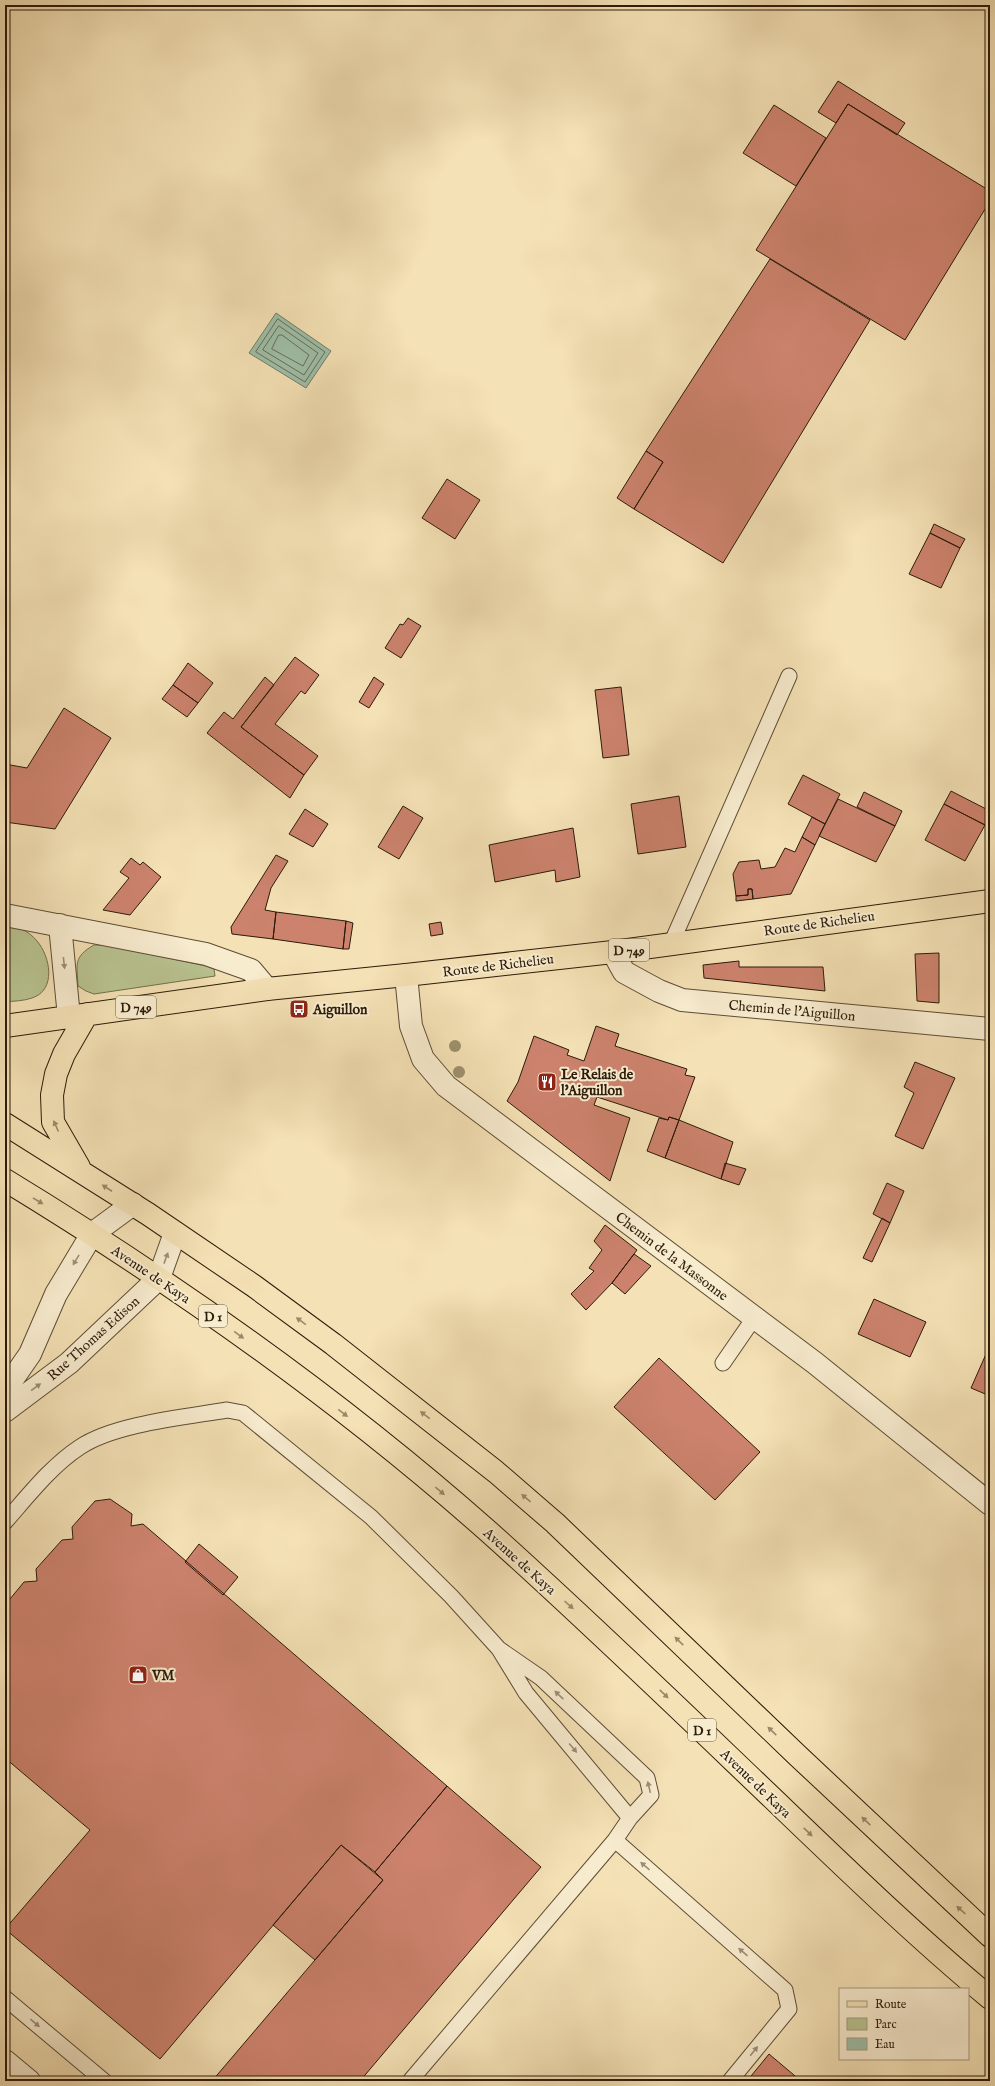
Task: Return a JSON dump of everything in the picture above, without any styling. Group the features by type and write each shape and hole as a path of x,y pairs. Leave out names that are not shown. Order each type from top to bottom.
{"main road":[{"name":"Route de Richelieu","path":"5,1026 267,989 406,976 613,952 990,901"},
{"path":"78,1016 56,1074 52,1095 53,1122 82,1172"},
{"path":"5,1124 133,1204 254,1286 333,1344 439,1426 555,1523 798,1756 990,1936"},
{"name":"Avenue de Kaya","path":"5,1180 159,1278 303,1381 410,1466 487,1530 593,1626 900,1920 990,1998"}],"street":[{"path":"5,914 206,954 250,970 267,989"},
{"path":"60,925 78,1016"},
{"name":"Chemin de l'Aiguillon","path":"613,952 624,972 659,991 682,1000 990,1029"},
{"name":"Chemin de la Massonne","path":"406,976 411,1026 423,1059 446,1086 815,1363 990,1504"},
{"name":"Rue Thomas Edison","path":"5,1390 30,1354 56,1294 92,1234 133,1204"},
{"name":"Rue Thomas Edison","path":"5,1410 69,1363 159,1278 175,1233"},
{"path":"5,2061 29,2081"}],"lane":[{"path":"671,944 790,676"},
{"path":"723,1363 754,1318"},
{"path":"5,1522 49,1472 81,1446 114,1431 227,1410 243,1413 371,1517 451,1596 499,1649 526,1693 630,1818"},
{"path":"410,2081 615,1840 630,1818 651,1795 647,1778 541,1678 499,1649"},
{"path":"615,1840 785,1990 788,2009 730,2081"},
{"path":"5,1998 104,2081"}],"green space":[{"path":"5,924 14,926 30,934 42,947 45,955 49,972 48,980 45,988 40,994 32,998 5,1002"},
{"path":"94,945 107,945 206,966 214,969 215,976 94,994 78,986 77,967 79,957 82,953"}],"water":[{"path":"276,313 331,351 306,388 249,353"}],"building":[{"path":"838,81 905,123 897,135 848,104 836,123 818,112"},
{"path":"848,104 990,191 990,201 905,340 756,250"},
{"path":"774,105 826,138 796,186 743,153"},
{"path":"770,259 870,320 723,563 634,509 663,462 646,451"},
{"path":"646,451 663,462 634,509 617,498"},
{"path":"447,479 480,500 455,539 422,518"},
{"path":"934,524 965,539 960,548 930,533"},
{"path":"930,533 960,548 941,588 909,574"},
{"path":"408,618 421,626 401,658 385,648 400,624 403,625"},
{"path":"295,657 319,675 305,694 301,691 275,724 318,756 304,775 241,727"},
{"path":"188,663 213,683 198,703 173,685"},
{"path":"265,677 274,685 241,727 304,775 290,798 207,733 224,712 233,719"},
{"path":"374,677 384,684 369,708 359,702"},
{"path":"173,685 198,703 187,717 162,699"},
{"path":"621,687 629,755 603,758 595,690"},
{"path":"64,708 111,738 55,829 5,822 5,764 27,768"},
{"path":"803,775 840,794 825,824 788,804"},
{"path":"951,791 990,811 985,825 944,804"},
{"path":"864,792 902,811 895,826 857,807"},
{"path":"679,796 686,847 638,854 631,804"},
{"path":"838,799 895,826 876,862 819,836"},
{"path":"944,804 985,825 965,861 925,840"},
{"path":"403,806 423,818 399,859 378,847"},
{"path":"305,809 328,824 313,847 289,834"},
{"path":"812,817 825,824 815,845 802,837"},
{"path":"573,828 580,877 556,882 555,870 495,882 489,845"},
{"path":"802,837 815,845 791,894 753,899 752,889 748,889 748,895 736,896 733,874 739,862 759,860 761,869 775,867 785,848 795,852"},
{"path":"276,855 288,861 271,888 265,910 276,912 273,939 232,934 231,927"},
{"path":"131,858 140,865 143,862 161,877 130,915 103,910 129,878 120,872"},
{"path":"748,889 752,889 753,899 736,901 736,896 748,895"},
{"path":"276,912 346,921 343,949 273,939"},
{"path":"346,921 353,923 349,949 343,949"},
{"path":"441,922 443,934 431,936 429,924"},
{"path":"939,953 939,1003 917,1001 915,954"},
{"path":"739,961 739,967 823,967 825,991 704,978 703,965"},
{"path":"596,1026 619,1034 615,1046 687,1069 685,1075 695,1077 679,1120 669,1117 668,1120 597,1097 594,1105 630,1118 610,1181 507,1101 518,1082 534,1036 569,1050 567,1055 584,1061"},
{"path":"915,1062 955,1078 923,1149 895,1136 914,1093 904,1087"},
{"path":"669,1117 679,1120 665,1158 647,1151 659,1118 668,1120"},
{"path":"679,1120 733,1142 721,1179 665,1158"},
{"path":"725,1163 746,1169 739,1185 721,1179"},
{"path":"887,1183 904,1191 890,1223 873,1214"},
{"path":"882,1218 890,1223 872,1262 863,1258"},
{"path":"605,1225 637,1250 612,1283 586,1310 571,1294 594,1271 589,1268 602,1250 594,1241"},
{"path":"634,1254 651,1266 625,1294 612,1283"},
{"path":"874,1299 926,1322 910,1357 858,1334"},
{"path":"990,1345 990,1396 971,1388"},
{"path":"659,1358 760,1452 715,1500 614,1407"},
{"path":"110,1499 132,1514 131,1526 143,1524 447,1786 375,1872 341,1845 160,2059 5,1929 90,1830 5,1758 5,1605 24,1582 37,1581 36,1569 62,1540 73,1539 72,1527 95,1501"},
{"path":"199,1544 238,1577 223,1595 185,1562"},
{"path":"447,1786 541,1867 360,2081 212,2081 383,1880 375,1872"},
{"path":"341,1845 383,1880 315,1960 273,1925"},
{"path":"769,2054 801,2081 747,2081"}],"place":[{"name":"Aiguillon","path":"299,1009"},
{"name":"Le Relais de l'Aiguillon","path":"547,1082"},
{"name":"VM","path":"138,1675"}]}
